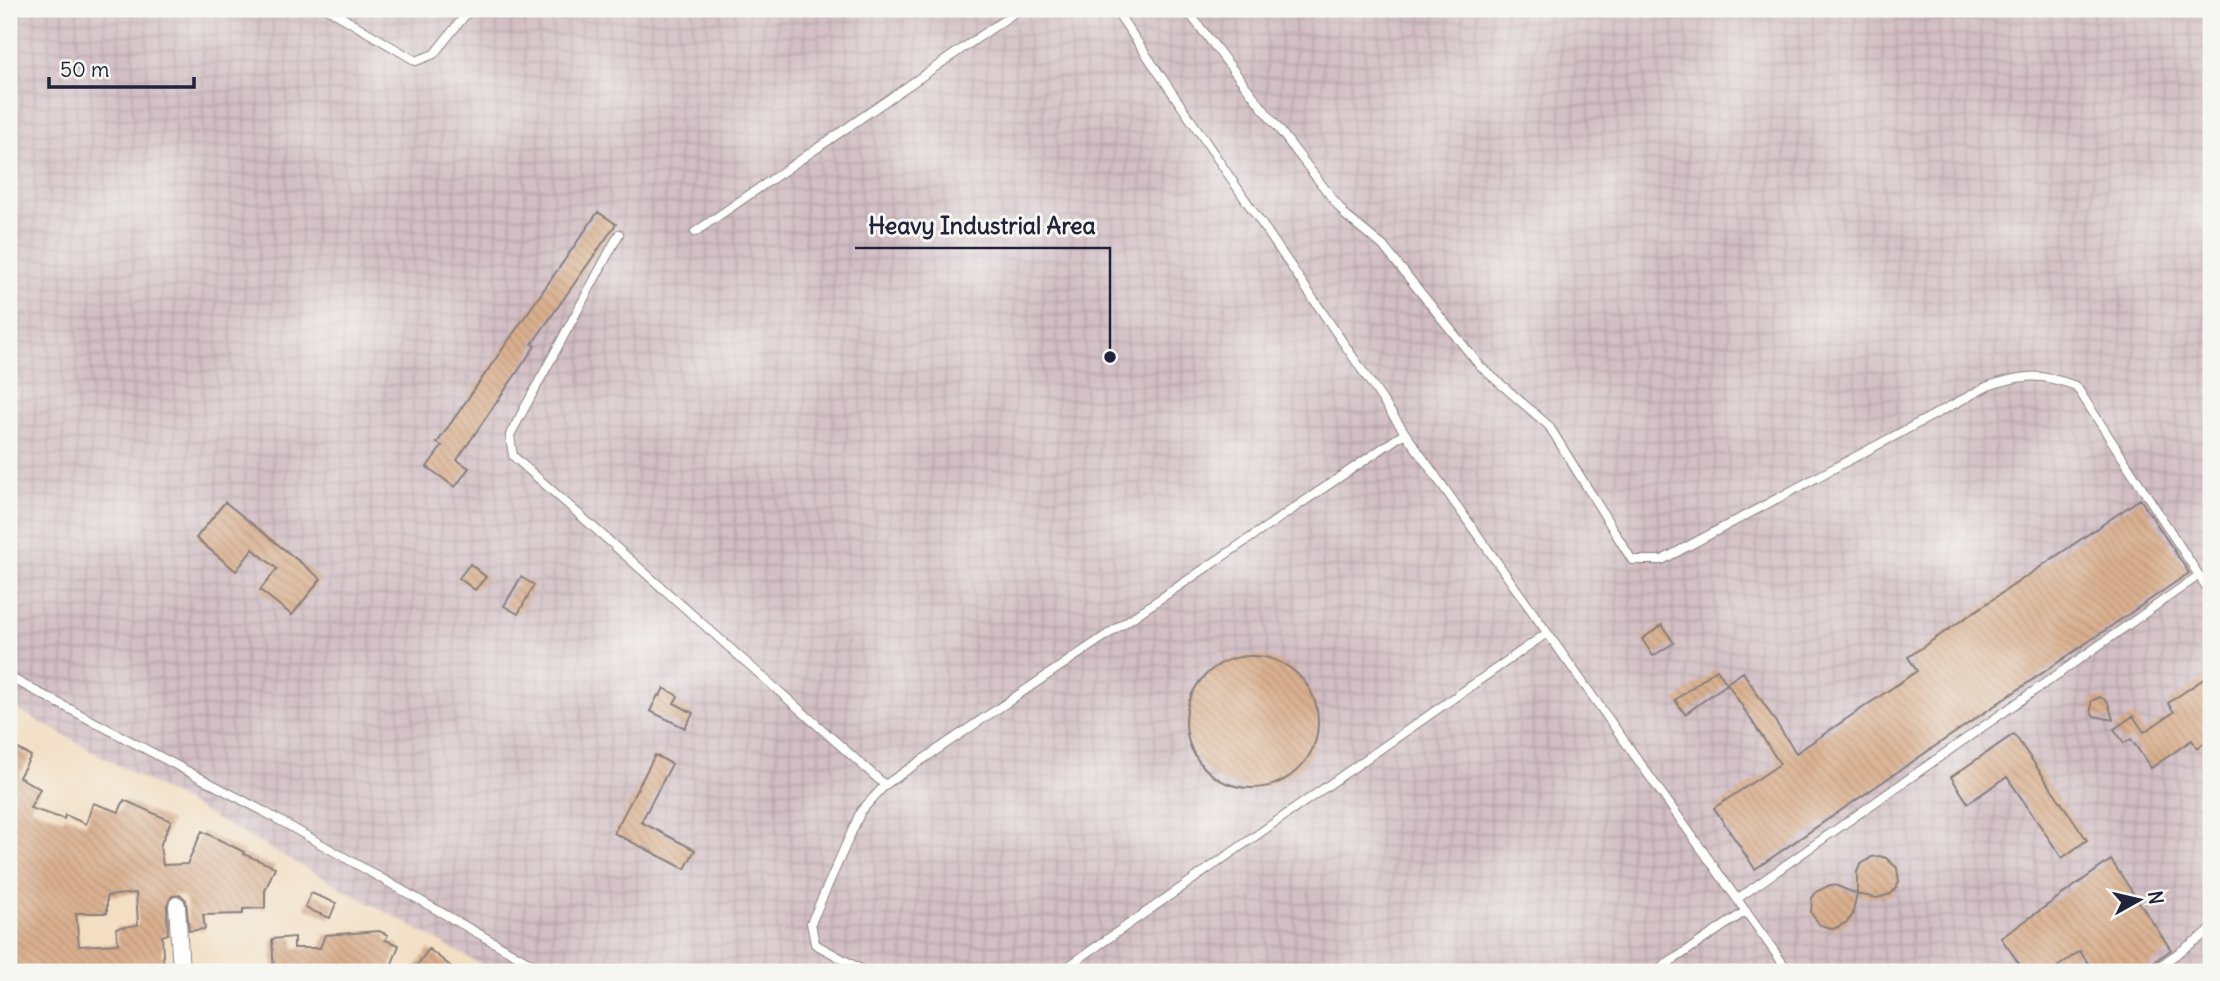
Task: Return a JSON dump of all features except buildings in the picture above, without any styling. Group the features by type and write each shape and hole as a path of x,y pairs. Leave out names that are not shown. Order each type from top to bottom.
{"street":[{"path":"177,905 181,972"}],"lane":[{"path":"328,9 416,61 434,54 470,9"},
{"path":"695,232 1020,9"},
{"path":"1115,9 1405,433 1789,972"},
{"path":"1186,9 1346,216 1382,246 1480,366 1549,426 1632,560 1662,561 1988,386 2016,377 2050,377 2076,386 2211,594"},
{"path":"620,234 510,435 513,456 885,785"},
{"path":"866,972 815,944 811,923 861,811 885,785 1405,433"},
{"path":"1737,899 2198,576"},
{"path":"1060,972 1547,633"},
{"path":"9,677 263,811 547,972"},
{"path":"1656,972 1746,911"},
{"path":"2151,972 2211,930"}],"shaded area":[{"path":"9,9 2211,9 2211,972 495,972 9,705"}],"place":[{"name":"Heavy Industrial Area","path":"1110,357"}]}
